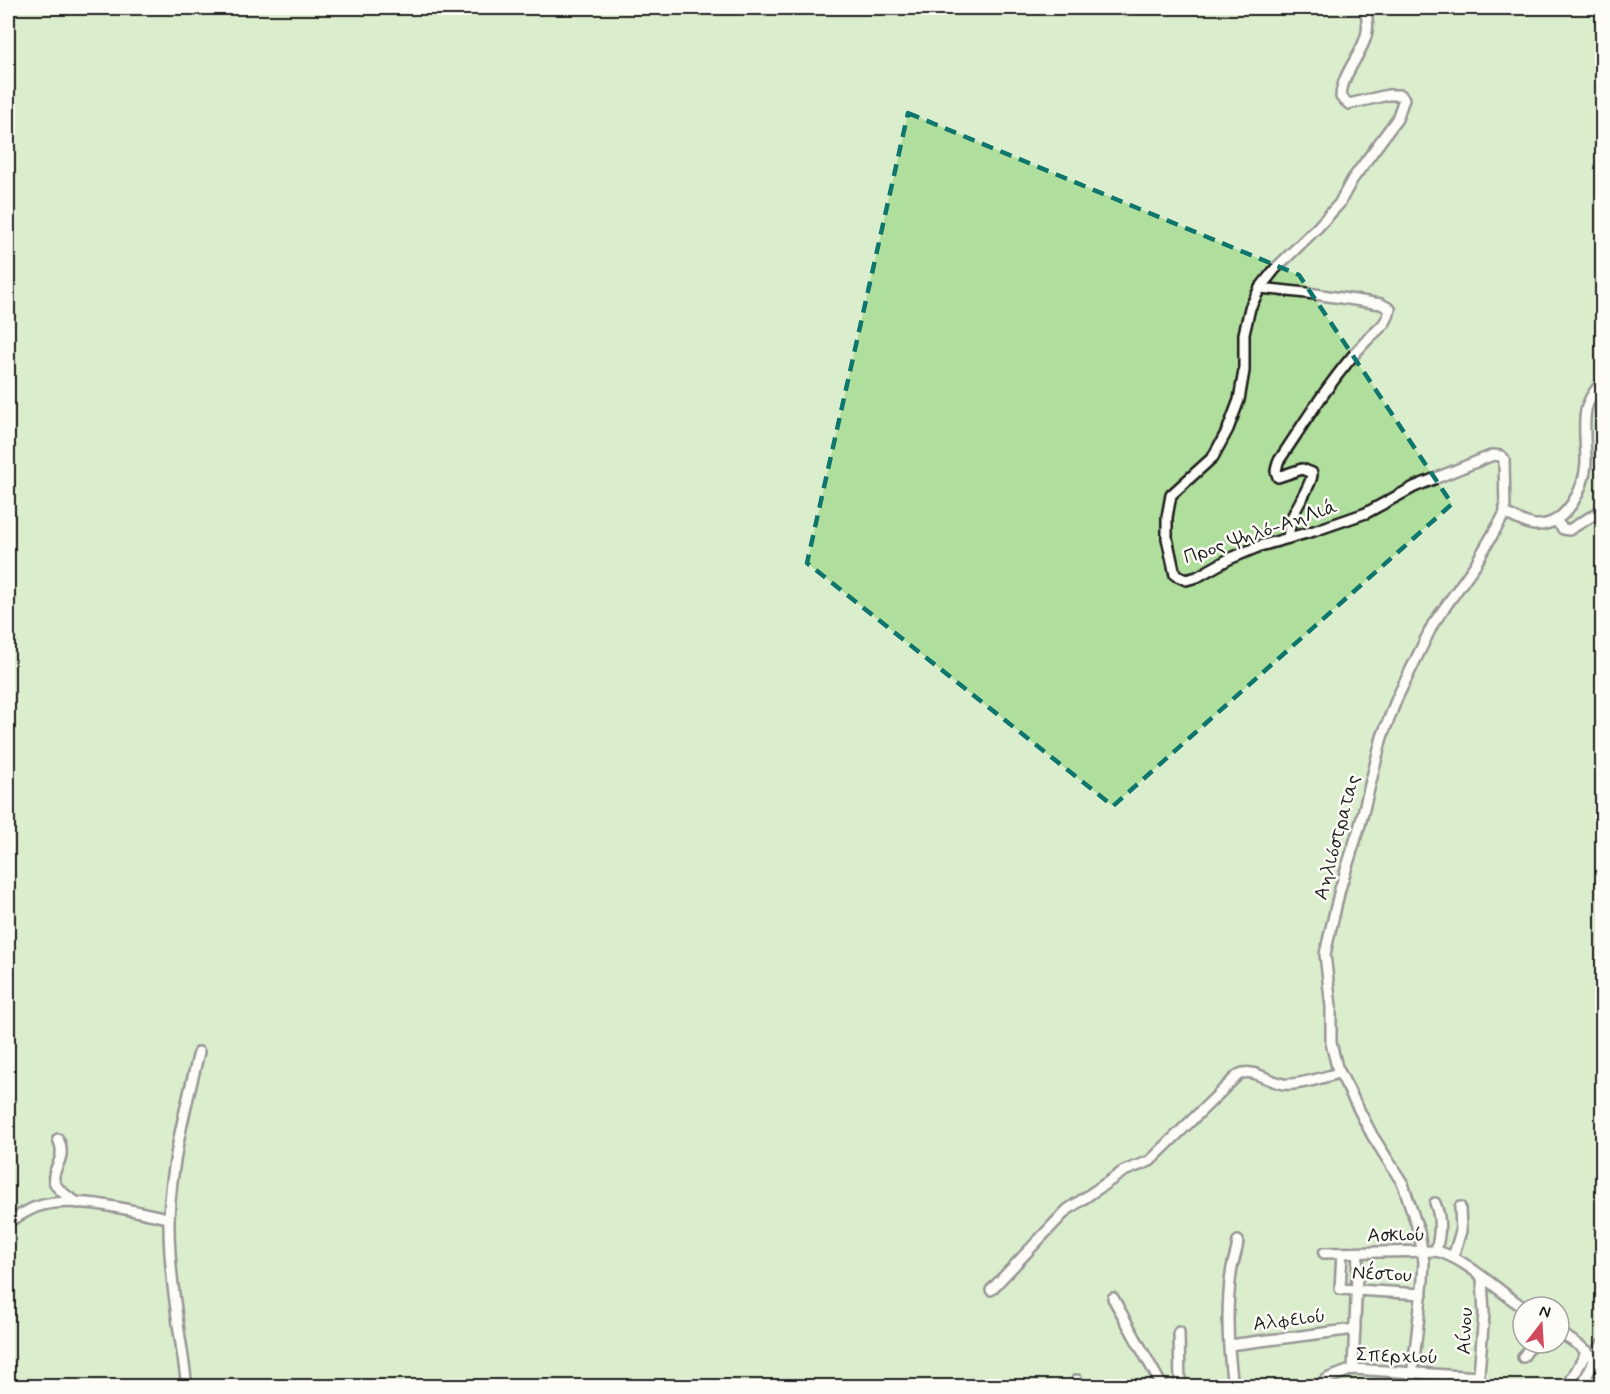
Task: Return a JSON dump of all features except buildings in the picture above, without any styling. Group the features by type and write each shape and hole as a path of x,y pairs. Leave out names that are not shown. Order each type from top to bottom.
{"street":[{"name":"Προς Ψηλό-ΑηΛιά","path":"1364,8 1369,19 1366,36 1342,84 1341,97 1349,104 1388,95 1401,95 1404,99 1396,119 1352,180 1339,204 1275,269 1260,288 1250,308 1244,334 1244,371 1239,400 1228,429 1213,457 1171,495 1167,517 1167,538 1175,575 1186,580 1197,577 1229,559 1366,513 1414,487 1493,455 1504,459 1505,513"},
{"path":"1260,288 1381,304 1390,309 1389,319 1365,342 1344,369 1278,462 1276,471 1278,477 1302,469 1312,473 1312,479 1290,522 1288,538"},
{"path":"1505,513 1532,525 1543,525 1556,520 1572,502 1581,483 1586,462 1588,404 1602,382"},
{"path":"1556,520 1563,529 1569,530 1602,510"},
{"name":"Αηλιόστρατας","path":"1411,1386 1422,1294 1423,1252 1415,1217 1403,1185 1372,1135 1339,1073 1331,1043 1331,1007 1326,944 1382,737 1397,698 1433,624 1469,573 1505,513"},
{"path":"186,1386 169,1218 175,1162 199,1052"},
{"path":"991,1290 1067,1210 1124,1171 1150,1161 1242,1072 1251,1072 1284,1084 1295,1084 1339,1073"},
{"path":"58,1139 61,1152 54,1173 54,1183 61,1193 80,1204"},
{"path":"1435,1203 1440,1216 1436,1251"},
{"path":"8,1222 47,1204 116,1207 169,1218"},
{"path":"1453,1257 1461,1231 1460,1207"},
{"path":"1233,1386 1228,1345 1231,1273 1238,1242"},
{"name":"Ασκιού","path":"1324,1253 1436,1251 1453,1257 1511,1299"},
{"name":"Νέστου","path":"1342,1253 1340,1289 1422,1294"},
{"path":"1353,1369 1358,1253"},
{"name":"Αίνου","path":"1479,1382 1484,1314 1482,1278"},
{"path":"1113,1298 1162,1386"},
{"name":"Αλφειού","path":"1228,1345 1355,1329"},
{"path":"1179,1332 1180,1386"},
{"path":"1571,1340 1595,1359"},
{"path":"1582,1386 1602,1344"},
{"path":"1568,1386 1587,1351"},
{"name":"Σπερχιού","path":"1317,1386 1329,1378 1353,1369 1413,1373 1479,1382"}],"highlighted area":[{"path":"908,113 1299,275 1452,504 1113,806 807,563"}],"green space":[{"path":"8,8 1602,8 1602,1386 8,1386"}]}
